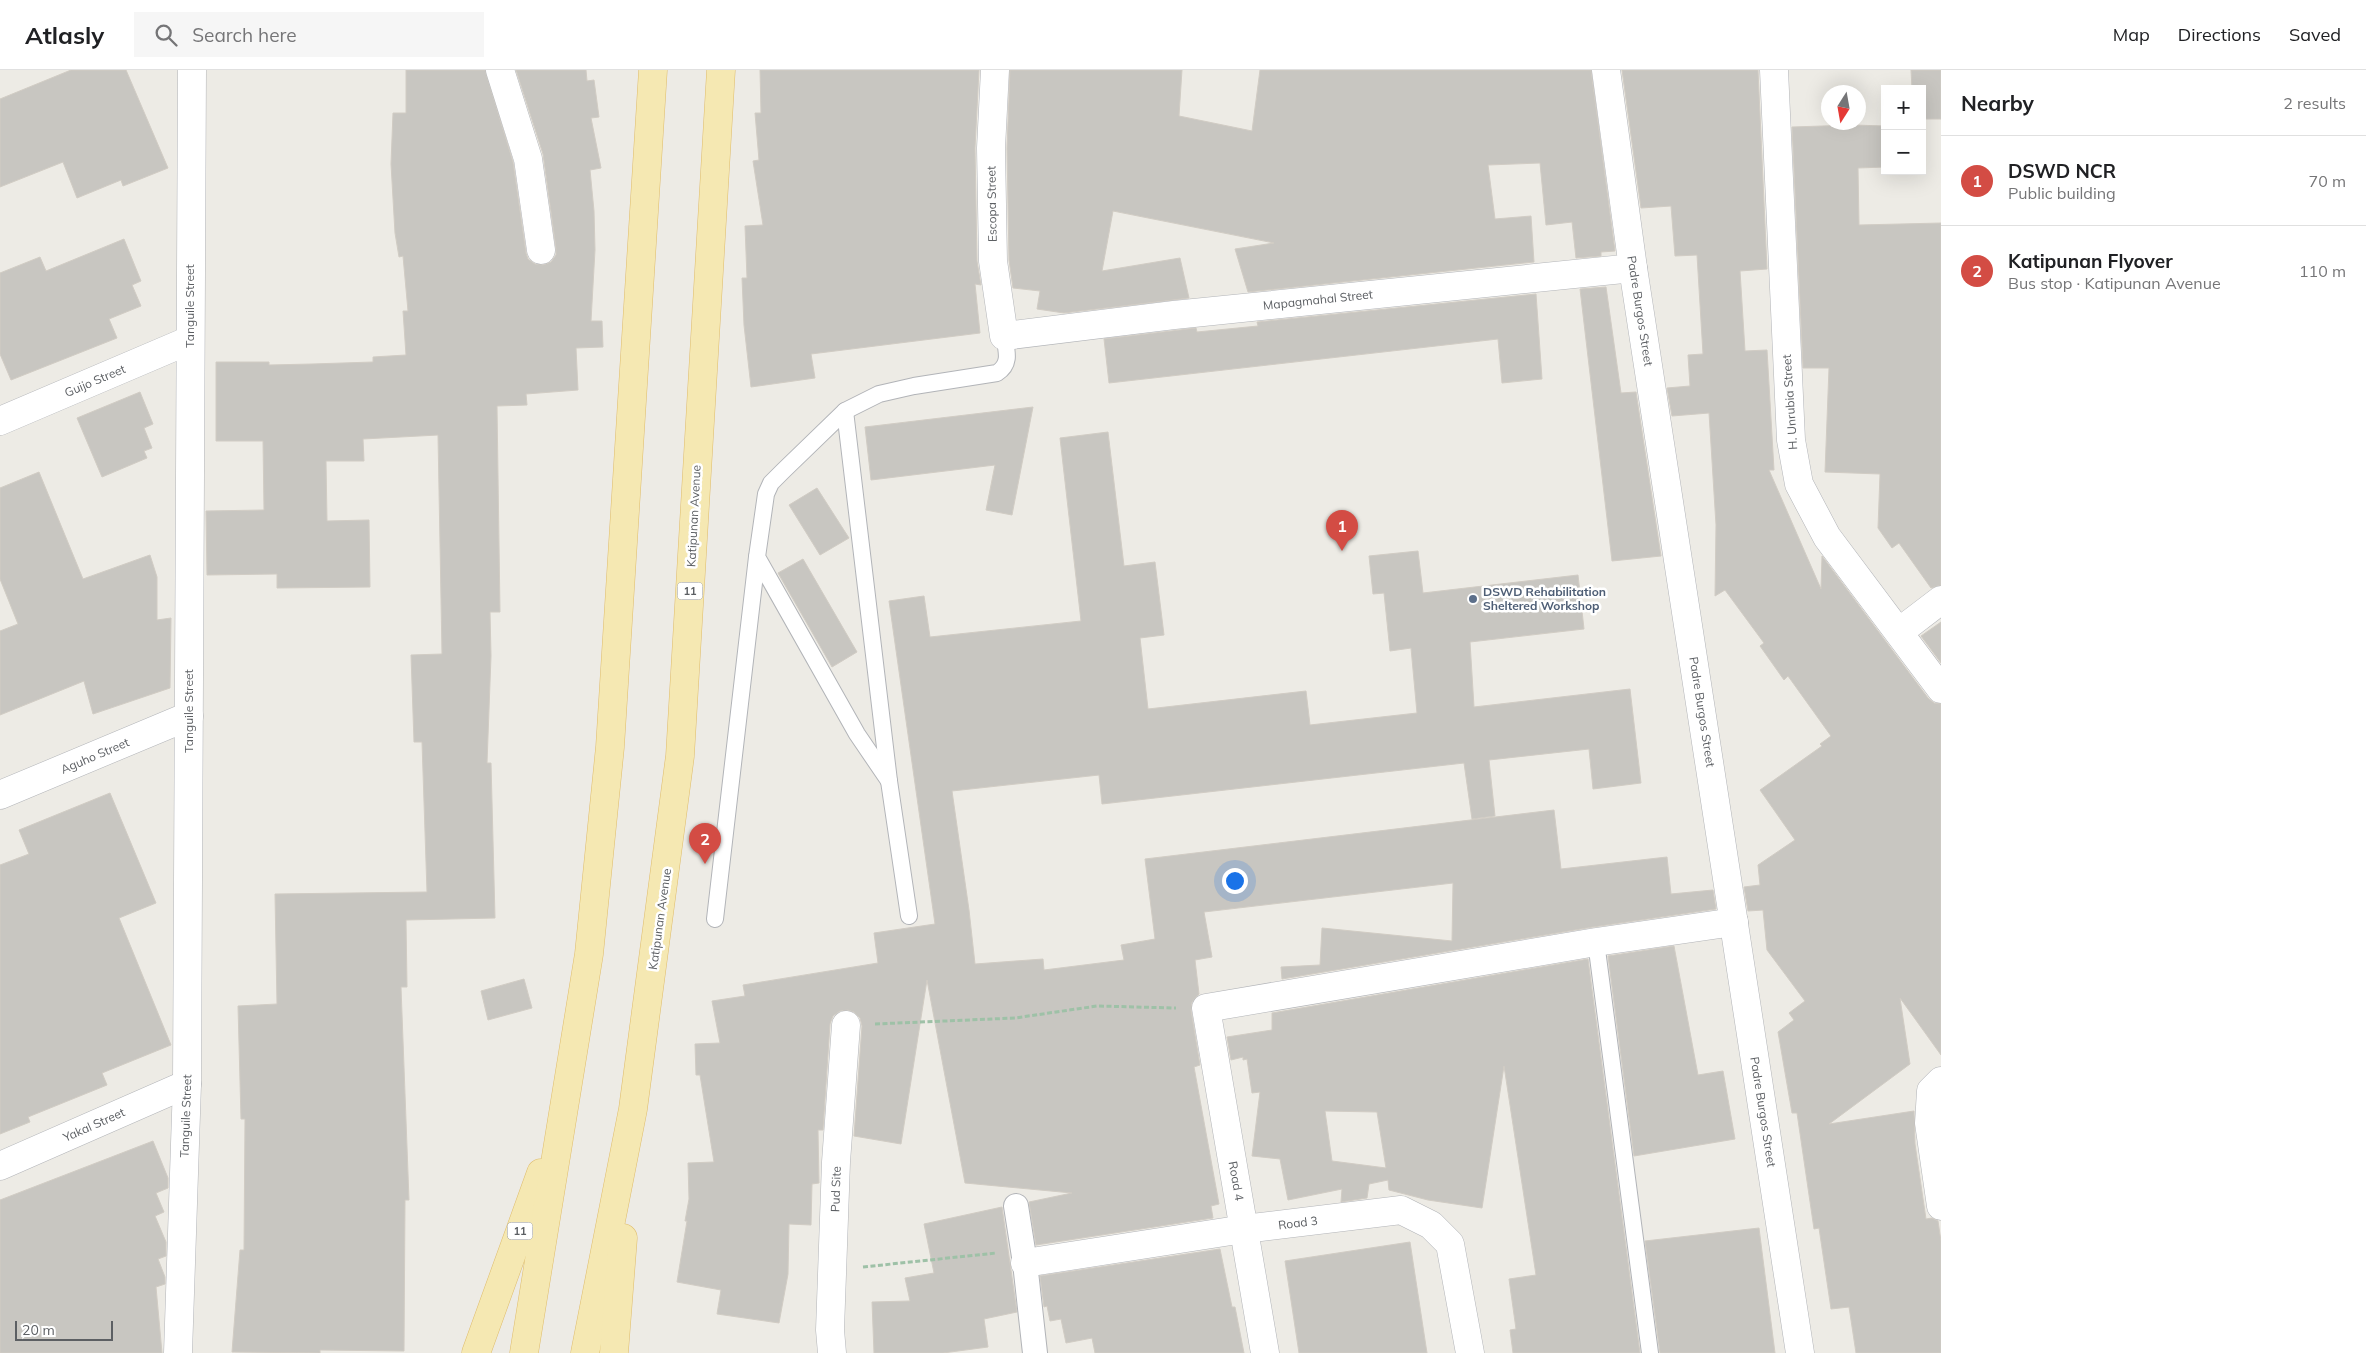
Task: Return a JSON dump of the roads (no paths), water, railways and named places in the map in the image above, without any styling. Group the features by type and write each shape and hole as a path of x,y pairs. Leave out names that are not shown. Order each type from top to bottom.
{"main road":[{"name":"11","path":"524,1353 589,954 610,747 653,70"},
{"name":"Katipunan Avenue","path":"614,1353 633,1109 680,756 721,70"},
{"name":"11","path":"476,1353 564,1108"},
{"name":"Katipunan Avenue","path":"586,1353 633,1109"}],"street":[{"name":"Tanguile Street","path":"178,1352 187,1084 192,70"},
{"path":"500,70 528,159 541,250"},
{"name":"Escopa Street","path":"994,70 991,148 993,261 1004,336"},
{"name":"Padre Burgos Street","path":"1606,70 1633,268 1800,1353"},
{"name":"H. Unrubia Street","path":"1774,70 1791,440 1799,484 1827,537 1941,689"},
{"name":"Mapagmahal Street","path":"1004,336 1174,315 1633,268"},
{"name":"Guijo Street","path":"0,422 190,340"},
{"path":"1899,632 1941,600"},
{"name":"Aguho Street","path":"0,795 189,716"},
{"path":"1596,942 1734,922"},
{"name":"Road 4","path":"1265,1353 1206,1008 1596,942"},
{"name":"Pud Site","path":"832,1353 830,1330 836,1162 846,1025"},
{"path":"1941,1081 1931,1092 1929,1122 1941,1206"},
{"name":"Yakal Street","path":"0,1166 187,1084"},
{"path":"1016,1206 1025,1262 1035,1353"},
{"name":"Road 3","path":"1025,1262 1244,1229 1401,1210 1432,1225 1450,1244 1470,1353"}],"lane":[{"path":"715,919 757,557 766,494 771,483 845,411 879,394 914,386 997,373 1004,368 1008,360 1004,336"},
{"path":"845,411 889,781 909,916"},
{"path":"757,557 857,734 889,781"},
{"path":"1596,942 1650,1353"}],"place":[{"name":"DSWD NCR","path":"1342,551"},
{"name":"DSWD Rehabilitation Sheltered Workshop","path":"1473,599"},
{"name":"Katipunan Flyover","path":"705,864"}]}
